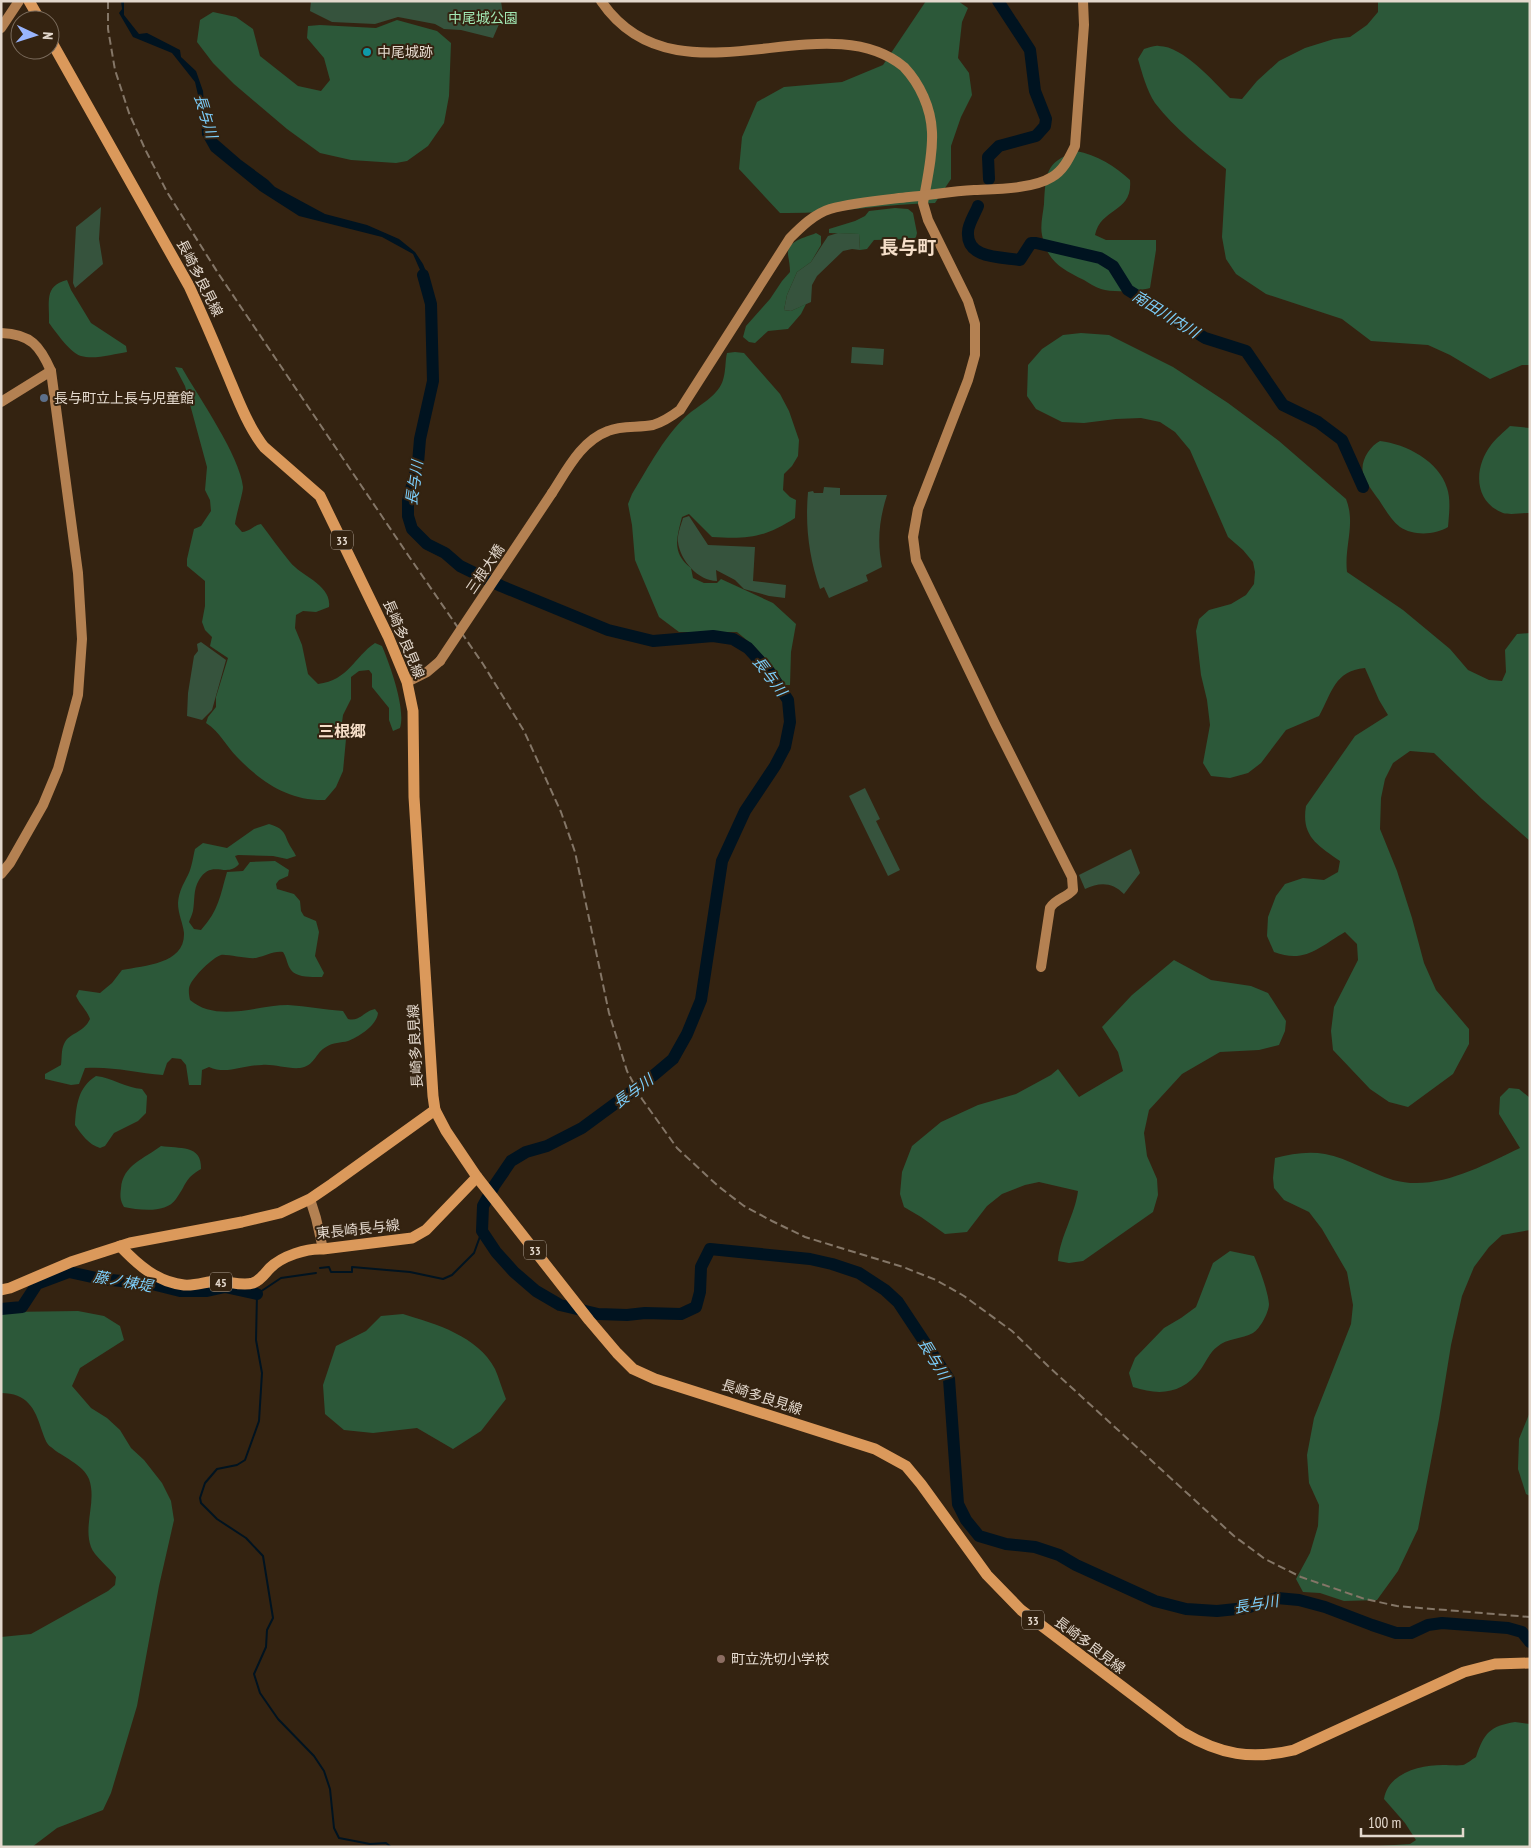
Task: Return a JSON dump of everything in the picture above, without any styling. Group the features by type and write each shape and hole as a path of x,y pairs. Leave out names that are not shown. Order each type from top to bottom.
{"main road":[{"name":"長崎多良見線","path":"60,57 189,286 206,320 256,437 264,447 320,496 385,628 407,682 413,711 414,798 435,1110 446,1131 480,1180 617,1354 633,1369 655,1379 875,1449 906,1466 987,1575 1021,1610 1182,1732 1222,1751 1238,1754 1266,1755 1294,1750 1464,1672 1495,1664 1530,1663"},
{"path":"1,1290 71,1262 120,1246 280,1214 310,1199 435,1110"},
{"name":"東長崎長与線","path":"120,1246 148,1273 184,1285 216,1281 254,1283 280,1260 313,1248 324,1249 393,1242 412,1238 426,1230 480,1180"}],"street":[{"path":"1,28 19,1"},
{"path":"601,1 624,26 641,37 658,44 676,47 715,46 816,34 836,34 870,43 899,61 912,76 928,107 932,131 923,203 928,220 968,301 975,324 976,339 975,355 968,380 918,509 914,537 916,560 983,700 1072,877 1073,890 1054,902 1050,908 1041,967"},
{"name":"三根大橋","path":"407,682 427,672 440,661 583,448 608,431 653,425 669,418 680,410 790,238 802,225 829,210 869,202 1020,186 1037,182 1052,177 1067,162 1075,146 1084,25 1083,1"},
{"path":"1,333 18,335 36,344 43,352 51,371 78,573 82,639 78,695 58,769 43,805 10,863 1,874"},
{"path":"1,402 51,371"},
{"path":"310,1199 324,1249"}],"green space":[{"name":"中尾城公園","path":"311,1 501,1 503,15 493,38 461,30 444,29 435,24 398,17 375,24 332,22 310,11"},
{"path":"926,1 958,1 968,8 962,22 958,58 969,73 972,95 961,117 951,146 951,179 935,203 819,212 780,213 739,169 742,137 757,102 784,87 842,82 883,65"},
{"path":"1378,1 1530,1 1530,365 1522,365 1490,379 1450,355 1428,345 1371,341 1342,319 1266,294 1236,274 1226,259 1222,237 1226,169 1180,130 1155,103 1147,87 1138,59 1144,49 1155,46 1168,48 1188,58 1198,66 1230,98 1242,99 1257,81 1279,61 1305,48 1334,39 1350,37 1367,25 1378,12"},
{"path":"213,12 236,17 253,29 260,56 298,86 321,91 330,80 324,58 307,38 308,26 376,28 397,20 437,31 451,43 449,96 444,123 428,146 407,161 396,163 351,160 320,153 287,129 234,84 213,63 197,42 200,20"},
{"path":"1076,151 1091,155 1105,162 1130,180 1130,191 1127,199 1103,219 1095,235 1106,240 1156,240 1150,288 1126,291 1101,289 1062,268 1051,258 1047,251 1041,227 1045,184 1049,170 1058,160"},
{"path":"101,207 99,239 103,264 75,288 73,283 76,227"},
{"path":"895,208 908,209 913,213 917,233 914,239 874,240 867,249 860,250 859,234 829,233 829,229 855,221 865,216 869,211"},
{"path":"816,233 821,236 821,245 811,262 797,272 787,295 784,310 791,311 806,304 801,314 788,329 768,331 755,343 749,342 743,337 746,326 770,299 790,272 788,250 790,246 798,240"},
{"path":"838,233 859,234 860,250 843,251 817,276 812,285 811,302 791,311 784,310 787,295 797,272 811,262 828,236"},
{"path":"67,280 91,323 126,346 127,352 86,357 72,351 64,342 49,323 49,296 54,286"},
{"path":"1081,333 1109,335 1173,367 1228,403 1279,441 1346,499 1350,517 1347,572 1403,610 1450,649 1468,670 1489,680 1502,681 1506,672 1505,650 1517,634 1530,633 1530,841 1434,753 1410,751 1393,763 1385,779 1381,798 1380,829 1397,871 1424,963 1436,990 1469,1029 1469,1044 1453,1074 1408,1107 1389,1102 1370,1089 1333,1050 1331,1031 1334,1007 1358,960 1357,944 1345,932 1311,952 1295,956 1274,952 1267,936 1268,917 1276,896 1285,884 1303,878 1324,880 1338,872 1340,861 1324,850 1312,839 1308,832 1305,816 1306,806 1355,736 1388,715 1365,668 1355,670 1340,678 1335,684 1319,716 1286,730 1261,763 1248,773 1230,778 1211,776 1203,763 1210,725 1201,675 1196,631 1199,619 1209,610 1231,604 1246,595 1254,584 1255,572 1253,562 1228,537 1190,450 1175,432 1160,422 1141,418 1084,423 1062,422 1036,409 1027,396 1028,365 1042,349 1063,335"},
{"path":"852,347 884,349 883,365 851,363"},
{"path":"727,353 744,353 780,394 789,411 799,440 798,456 784,474 783,490 796,500 795,518 774,530 755,536 725,538 712,537 689,514 682,517 677,538 678,551 680,557 691,568 693,578 704,583 717,583 721,579 773,603 796,624 791,652 790,685 785,685 775,669 754,646 737,632 679,632 659,617 635,560 628,504 632,494 658,450 674,429 718,390 724,377"},
{"path":"175,367 182,368 208,410 227,443 240,474 243,490 235,524 242,532 261,524 290,562 321,587 329,599 329,607 316,612 303,611 296,615 295,628 302,645 308,674 318,684 337,678 375,643 382,646 389,664 401,710 400,728 393,731 389,720 389,708 372,687 372,674 369,670 359,671 351,677 351,699 343,715 341,730 346,739 343,771 336,787 325,800 299,797 266,782 246,766 206,723 216,707 216,697 228,658 210,646 212,637 205,630 202,622 205,606 205,581 187,566 194,529 201,526 211,511 210,500 205,490 207,467 185,386"},
{"path":"1510,426 1530,428 1530,513 1506,514 1493,508 1486,500 1479,483 1481,463 1485,454 1493,442"},
{"path":"1380,441 1411,450 1437,470 1443,478 1449,497 1448,527 1437,532 1417,533 1405,530 1391,518 1370,487 1362,468 1367,454"},
{"path":"824,487 840,488 840,495 887,495 880,531 882,567 866,575 868,581 829,598 824,587 820,589 816,577 807,517 808,492 823,493"},
{"path":"689,516 708,545 755,547 753,581 786,585 785,598 744,589 735,580 716,570 717,581 703,577 691,568 682,556 678,542 683,518"},
{"path":"201,642 226,660 212,710 202,720 187,716 188,693 194,656 198,651 197,644"},
{"path":"865,788 880,819 876,821 900,870 888,876 849,796"},
{"path":"269,824 282,830 296,856 287,859 273,856 238,855 235,856 239,864 234,868 229,870 209,870 197,884 193,911 189,922 194,929 201,930 207,923 218,902 227,872 243,871 250,862 275,861 289,870 288,876 279,880 276,884 277,889 294,894 300,901 301,911 304,916 316,921 319,932 315,956 324,973 322,977 294,973 283,952 256,958 221,955 208,963 192,981 189,988 190,1000 201,1007 225,1012 288,1005 343,1011 348,1019 352,1020 375,1009 378,1013 371,1026 362,1034 348,1041 331,1044 326,1047 305,1067 255,1065 222,1070 209,1067 202,1070 201,1085 189,1085 186,1065 181,1059 172,1058 167,1063 163,1075 115,1069 85,1068 79,1084 71,1085 45,1079 45,1074 61,1065 62,1049 66,1040 84,1028 90,1019 76,996 79,990 100,993 112,983 122,970 162,961 178,951 183,943 184,933 178,903 195,849 203,843 227,848 254,829"},
{"path":"1131,849 1140,873 1124,894 1115,887 1106,884 1085,889 1079,875"},
{"path":"1174,960 1211,980 1251,986 1268,993 1286,1021 1285,1031 1279,1045 1259,1050 1220,1052 1182,1074 1149,1110 1144,1133 1147,1156 1157,1179 1158,1195 1153,1212 1083,1261 1069,1263 1058,1261 1059,1252 1074,1209 1078,1191 1039,1182 1025,1185 1002,1194 987,1206 967,1232 945,1234 904,1207 900,1194 902,1172 912,1146 941,1122 978,1105 1016,1094 1051,1075 1058,1069 1079,1097 1123,1071 1118,1052 1102,1027 1132,995"},
{"path":"96,1076 142,1089 147,1096 146,1113 138,1121 114,1133 105,1146 100,1148 89,1142 75,1125 77,1104 82,1091 90,1080"},
{"path":"1509,1088 1519,1089 1530,1098 1530,1230 1502,1235 1489,1247 1474,1267 1462,1296 1451,1345 1418,1529 1398,1571 1377,1600 1344,1601 1320,1593 1303,1592 1296,1579 1310,1553 1318,1526 1319,1505 1309,1483 1307,1455 1314,1418 1351,1324 1353,1305 1347,1272 1322,1229 1309,1212 1284,1200 1274,1188 1275,1158 1300,1153 1325,1154 1393,1180 1409,1183 1426,1183 1442,1180 1474,1169 1520,1148 1499,1114 1500,1097"},
{"path":"161,1146 188,1149 194,1152 198,1155 201,1169 189,1179 172,1204 166,1207 152,1210 124,1207 120,1193 126,1174 135,1163"},
{"path":"1230,1251 1254,1256 1265,1286 1269,1304 1266,1316 1261,1324 1253,1333 1225,1342 1217,1347 1194,1377 1187,1384 1179,1388 1162,1392 1133,1387 1129,1373 1135,1358 1164,1328 1196,1307 1213,1263"},
{"path":"78,1311 104,1316 120,1326 124,1340 80,1368 72,1386 91,1408 107,1418 120,1430 131,1448 144,1460 162,1483 171,1501 174,1520 159,1586 137,1706 111,1793 103,1810 57,1828 32,1847 1,1847 1,1637 31,1634 108,1591 115,1585 116,1577 91,1547 88,1530 92,1496 89,1479 86,1474 48,1444 29,1403 17,1396 1,1393 1,1314 8,1312"},
{"path":"403,1314 442,1327 467,1340 488,1358 498,1376 506,1399 481,1431 453,1449 417,1428 373,1433 344,1430 325,1414 323,1385 336,1346 366,1331 381,1316"},
{"path":"1530,1412 1530,1496 1526,1494 1518,1469 1519,1439"},
{"path":"1515,1722 1530,1724 1530,1847 1364,1847 1410,1844 1416,1840 1405,1823 1384,1799 1387,1790 1398,1777 1415,1769 1434,1765 1465,1764 1476,1757 1485,1736 1489,1732 1499,1726"}],"water":[{"path":"121,1 124,1 124,15 139,34 147,33 180,50 181,57 196,71 203,91 205,118 211,134 275,187 325,214 367,225 399,239 415,252 423,264 428,276 428,295 413,254 382,237 299,216 260,191 211,151 202,135 201,108 195,82 172,53 133,37 119,13 122,9"}],"waterway":[{"name":"南田川内川","path":"989,179 988,157 999,146 1036,136 1045,126 1046,119 1035,91 1030,50 998,1"},
{"name":"南田川内川","path":"978,206 970,222 968,232 969,241 979,252 995,257 1020,260 1031,243 1036,243 1100,258 1113,266 1128,290 1205,338 1246,351 1283,405 1318,422 1342,440 1363,487"},
{"name":"長与川","path":"423,275 431,304 433,381 420,439 418,463 408,501 408,516 412,529 427,544 445,553 460,566 501,586 608,630 653,641 713,636 733,639 748,648 768,670 788,700 790,722 785,747 775,766 745,811 722,861 701,1000 687,1034 673,1059 582,1128 547,1146 526,1152 511,1161 483,1206 482,1231 496,1252 514,1272 536,1291 560,1305 598,1314 681,1314 696,1307 700,1292 701,1267 710,1249 810,1259 859,1273 885,1290 898,1302 949,1379 958,1504 966,1520 979,1536 1006,1544 1035,1547 1059,1555 1076,1565 1155,1601 1186,1609 1217,1611 1246,1608 1277,1598 1299,1600 1325,1607 1396,1633 1411,1633 1428,1625 1442,1623 1508,1628 1522,1632 1530,1642"},
{"path":"320,1268 329,1267 331,1272 352,1272 352,1267 410,1272 443,1279 452,1275 474,1253 482,1231"},
{"name":"藤ノ棟堤","path":"1,1309 22,1307 37,1284 69,1272 101,1279 152,1284 180,1291 207,1291 225,1287 257,1294"},
{"path":"316,1273 281,1278 257,1294 256,1340 262,1373 259,1421 245,1460 237,1465 217,1469 205,1483 200,1498 201,1503 217,1519 246,1538 263,1556 273,1618 267,1630 266,1647 254,1674 260,1693 278,1719 314,1756 324,1771 330,1789 334,1828 339,1838 370,1844 386,1843 391,1847"}],"railway":[{"path":"108,1 108,29 115,70 129,113 167,192 218,273 483,664 524,731 561,812 575,852 609,1013 627,1071 642,1099 677,1148 718,1186 744,1206 772,1221 805,1237 903,1267 936,1280 964,1296 1012,1331 1234,1536 1265,1559 1301,1577 1365,1599 1397,1606 1530,1617"}],"place":[{"name":"中尾城跡","path":"367,52"},
{"name":"長与町立上長与児童館","path":"44,398"},
{"name":"町立洗切小学校","path":"721,1659"}],"district":[{"name":"長与町","path":"908,247"},
{"name":"三根郷","path":"342,731"}]}
